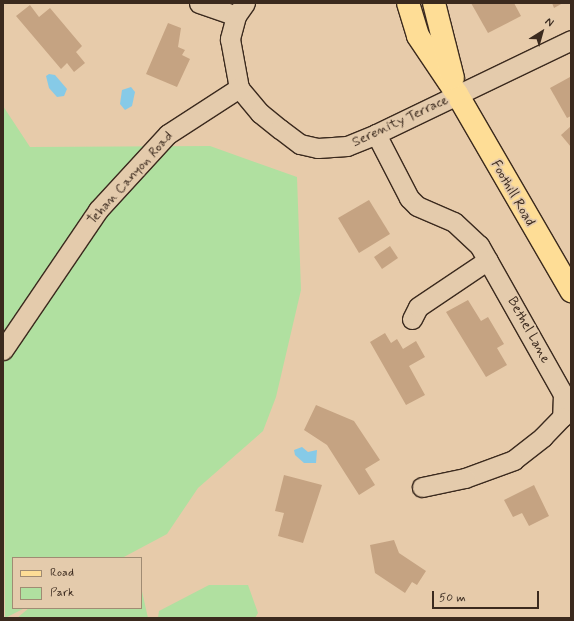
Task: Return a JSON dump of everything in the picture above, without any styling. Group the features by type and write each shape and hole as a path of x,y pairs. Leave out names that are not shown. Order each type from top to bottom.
{"main road":[{"name":"Foothill Road","path":"408,3 418,36 457,94 571,291"},
{"name":"Foothill Road","path":"434,3 457,94"}],"street":[{"path":"199,3 241,10"},
{"name":"Serenity Terrace","path":"241,10 230,39 239,88 260,113 300,144 318,148 347,146 376,134 571,40"},
{"name":"Tehan Canyon Road","path":"3,350 98,210 168,134 239,88"},
{"name":"Bethel Lane","path":"376,134 409,198 417,206 464,229 488,260 522,315 567,400 562,417 543,438 514,460 465,478 422,487"},
{"path":"412,319 418,307 488,260"}],"green space":[{"path":"3,106 30,147 210,146 297,177 301,290 276,397 263,431 198,488 167,534 124,557 12,557 12,609 23,609 5,618"},
{"path":"209,585 248,585 258,613 255,618 158,618 159,611"},
{"path":"142,591 148,618 17,618 28,609 142,609"}],"water":[{"path":"49,74 55,75 67,89 64,96 57,97 49,88 46,76"},
{"path":"131,87 135,92 132,106 125,110 120,104 122,90"},
{"path":"302,447 308,452 317,450 316,463 304,463 295,455 294,450"}],"building":[{"path":"471,3 514,3 521,16 488,33"},
{"path":"552,3 563,3 554,8"},
{"path":"30,5 39,17 50,8 82,46 76,52 85,63 74,72 67,63 61,69 16,16"},
{"path":"168,23 181,28 178,47 185,50 182,55 190,59 177,87 146,74"},
{"path":"570,77 571,116 567,118 550,88"},
{"path":"571,126 571,147 561,135"},
{"path":"369,200 390,234 359,253 338,218"},
{"path":"390,246 398,258 382,269 374,257"},
{"path":"468,300 481,321 488,317 504,344 497,348 507,365 486,377 446,312"},
{"path":"385,333 391,343 397,339 403,349 416,341 425,357 409,366 425,395 406,405 370,342"},
{"path":"316,405 354,421 380,460 365,469 375,485 359,495 327,445 304,430"},
{"path":"284,475 322,485 303,543 278,536 284,513 275,511"},
{"path":"534,485 549,516 529,526 522,513 513,517 504,500"},
{"path":"394,540 399,553 426,571 417,585 412,582 405,593 375,573 370,545"}]}
